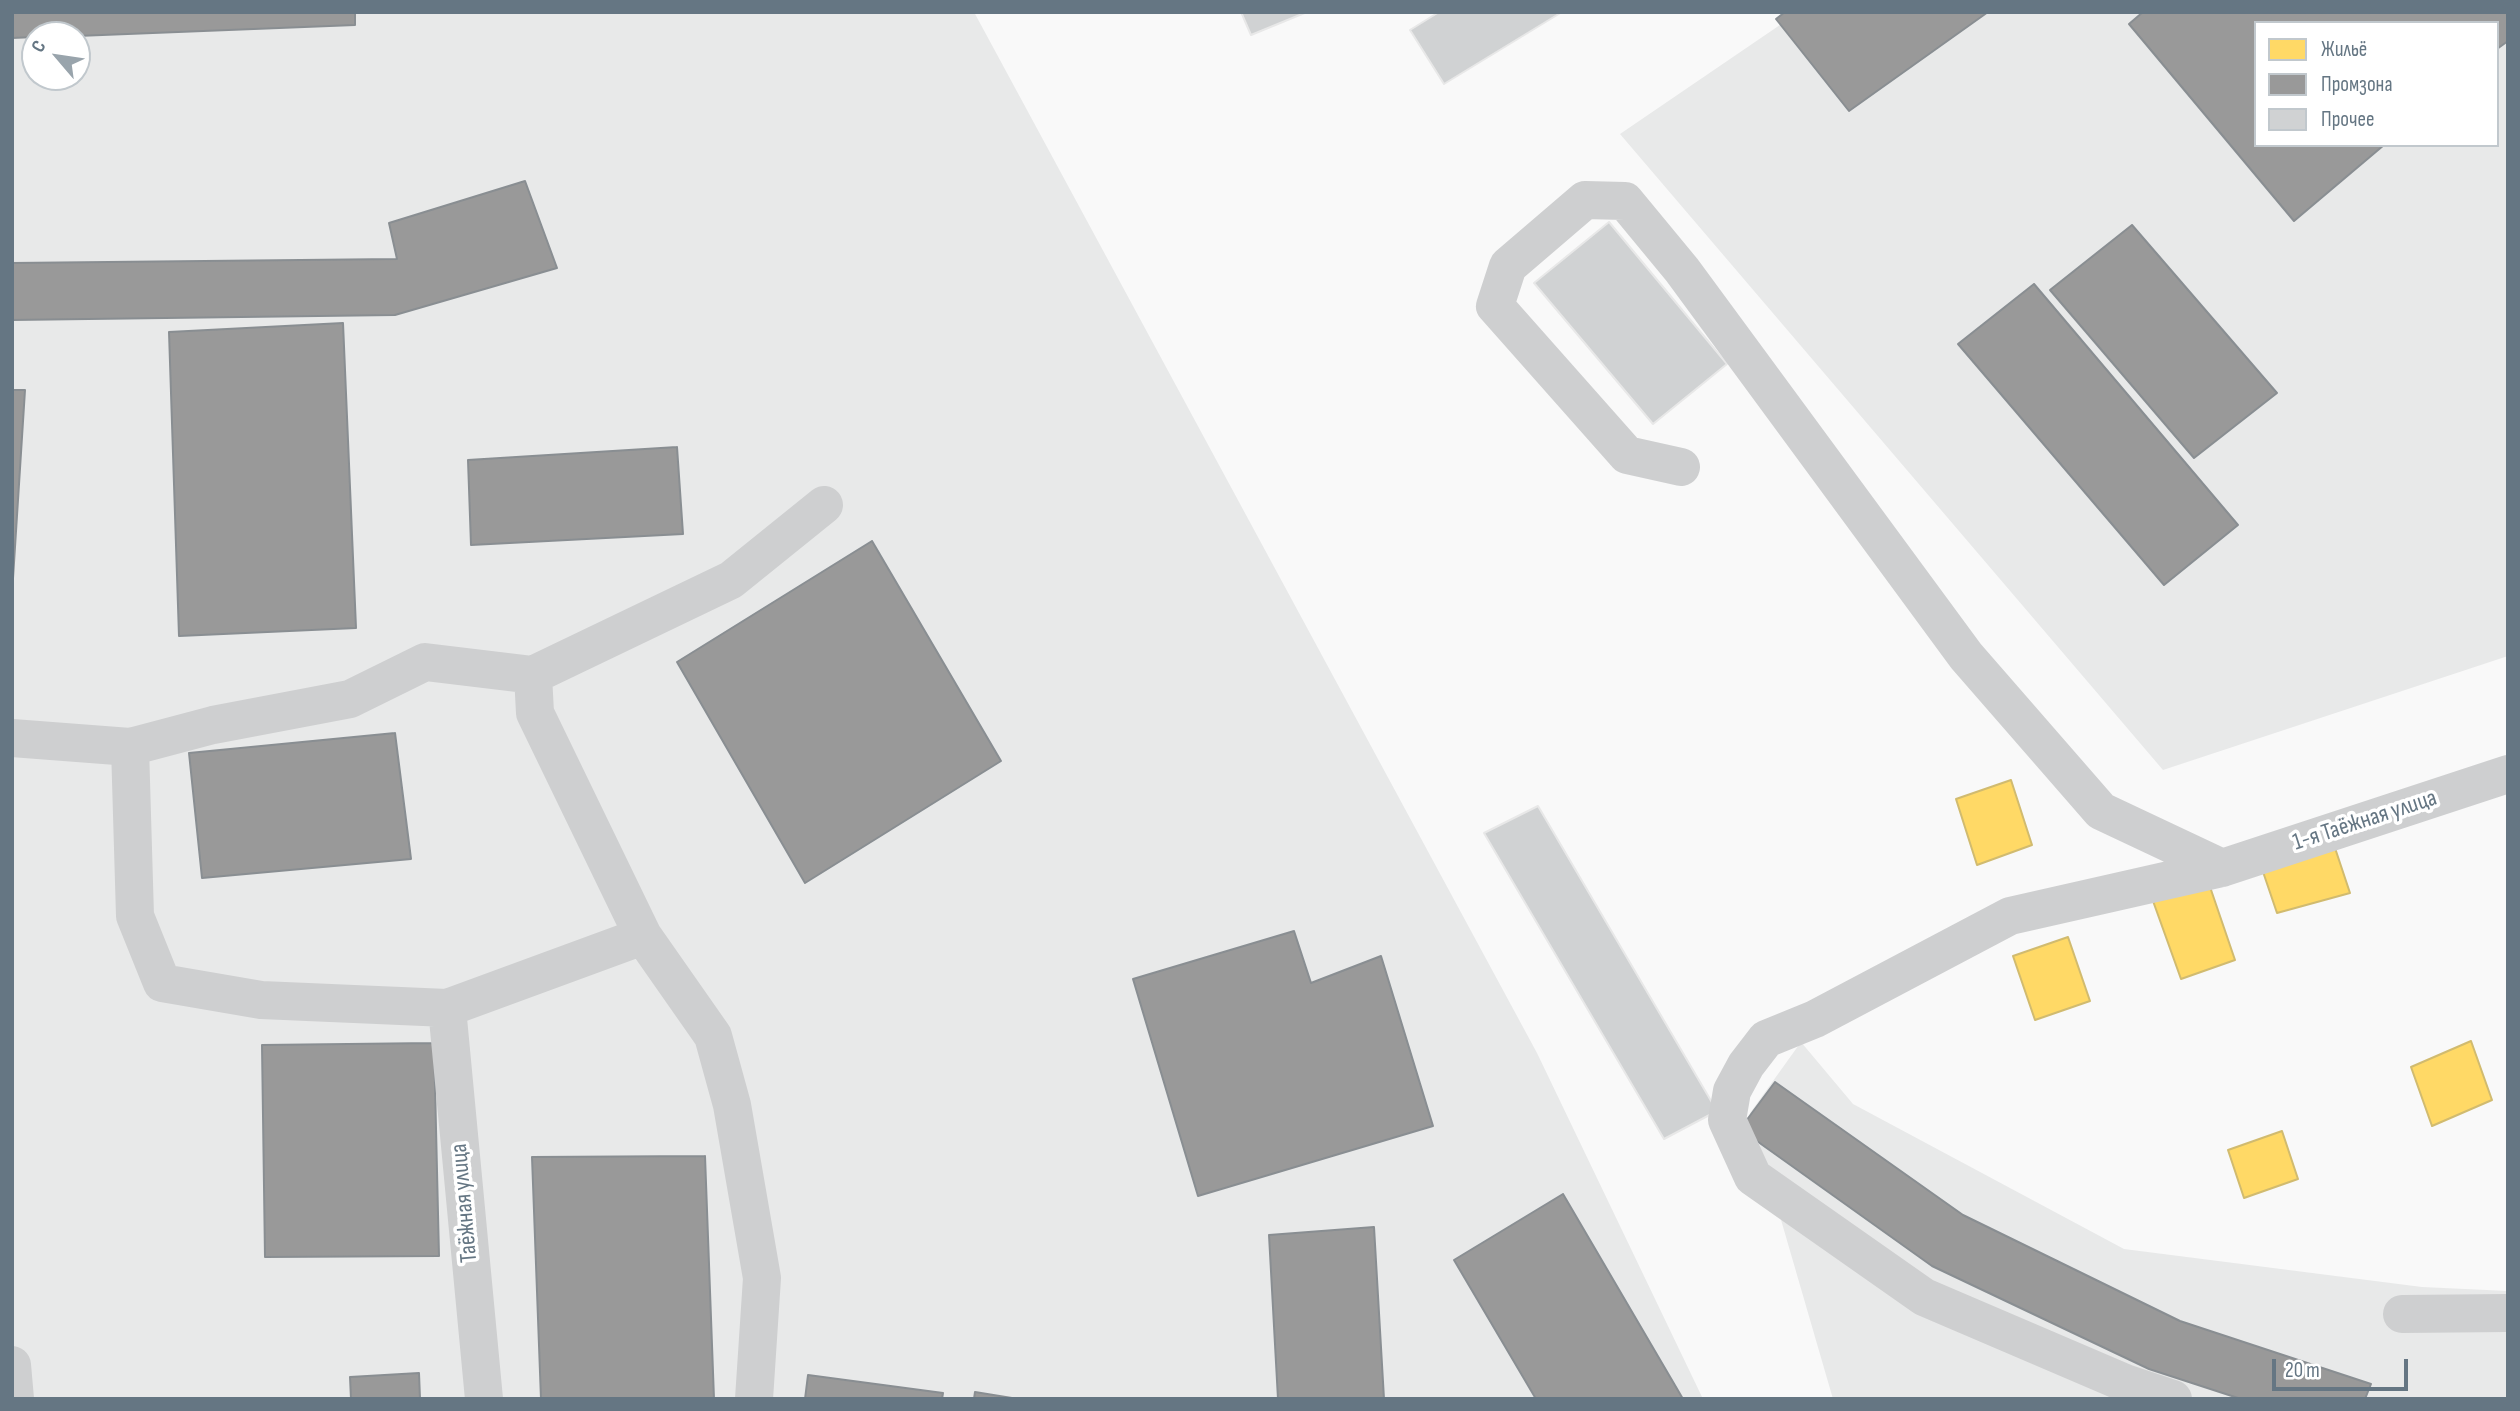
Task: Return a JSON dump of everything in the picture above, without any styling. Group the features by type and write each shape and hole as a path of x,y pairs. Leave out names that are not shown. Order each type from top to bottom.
{"street":[{"path":"1681,467 1627,454 1496,306 1508,266 1585,200 1625,201 1682,270 1966,656 2101,811 2222,869"},
{"path":"12,738 130,747 213,725 350,699 425,662 533,675 731,580 824,505"},
{"path":"533,675 536,713 643,936 713,1036 732,1105 762,1278 754,1399"},
{"path":"130,747 135,916 162,982 261,1000 447,1008 643,936"},
{"name":"1-я Таёжная улица","path":"2173,1399 2125,1383 1924,1297 1753,1177 1727,1120 1732,1091 1746,1065 1766,1039 1815,1019 2010,916 2222,869 2508,774"},
{"name":"Таёжная улица","path":"447,1008 484,1399"},
{"path":"2402,1314 2508,1312"},
{"path":"12,1365 15,1399"}],"shaded area":[{"path":"12,12 974,12 1537,1053 1703,1399 12,1399"},
{"path":"1799,12 2508,12 2508,656 2163,770 1620,134"},
{"path":"1801,1042 1853,1104 2124,1249 2422,1287 2508,1291 2508,1399 1833,1399 1750,1113"}],"building: Жильё":[{"path":"2011,780 2032,845 1977,865 1956,799"},
{"path":"2333,842 2350,893 2277,913 2260,863"},
{"path":"2208,881 2235,960 2181,979 2153,901"},
{"path":"2068,937 2090,1001 2035,1020 2013,956"},
{"path":"2471,1041 2492,1100 2432,1126 2411,1067"},
{"path":"2282,1131 2298,1179 2244,1198 2228,1150"}],"building: Промзона":[{"path":"12,12 355,12 355,25 91,35 91,21 21,21 21,38 12,38"},
{"path":"1785,12 1988,12 1849,111 1776,19"},
{"path":"2143,12 2508,12 2508,41 2499,48 2499,21 2254,21 2254,147 2382,147 2294,221 2129,24"},
{"path":"525,181 557,268 395,315 12,320 12,263 397,259 389,223"},
{"path":"2132,225 2277,393 2194,458 2050,290"},
{"path":"2034,284 2238,525 2164,585 1958,344"},
{"path":"343,323 356,628 179,636 169,332"},
{"path":"12,390 25,390 12,594"},
{"path":"677,447 683,534 471,545 468,460"},
{"path":"872,541 1001,761 805,883 677,662"},
{"path":"395,733 411,859 202,878 189,753"},
{"path":"1294,931 1311,983 1381,956 1433,1126 1198,1196 1133,979"},
{"path":"434,1043 439,1256 265,1257 262,1045"},
{"path":"1775,1082 1963,1215 2180,1321 2371,1384 2365,1399 2241,1399 2149,1369 1932,1266 1740,1129"},
{"path":"705,1156 714,1399 541,1399 532,1157"},
{"path":"1563,1194 1683,1399 1536,1399 1454,1260"},
{"path":"1374,1227 1384,1399 1278,1399 1269,1235"},
{"path":"419,1373 420,1399 351,1399 350,1377"},
{"path":"808,1375 943,1393 942,1399 805,1399"},
{"path":"975,1392 1018,1399 974,1399"}],"building: Прочее":[{"path":"1241,12 1307,12 1251,35"},
{"path":"1439,12 1562,12 1444,84 1410,30"},
{"path":"1609,222 1727,364 1653,424 1534,283"},
{"path":"1538,806 1717,1111 1664,1139 1484,833"}]}
